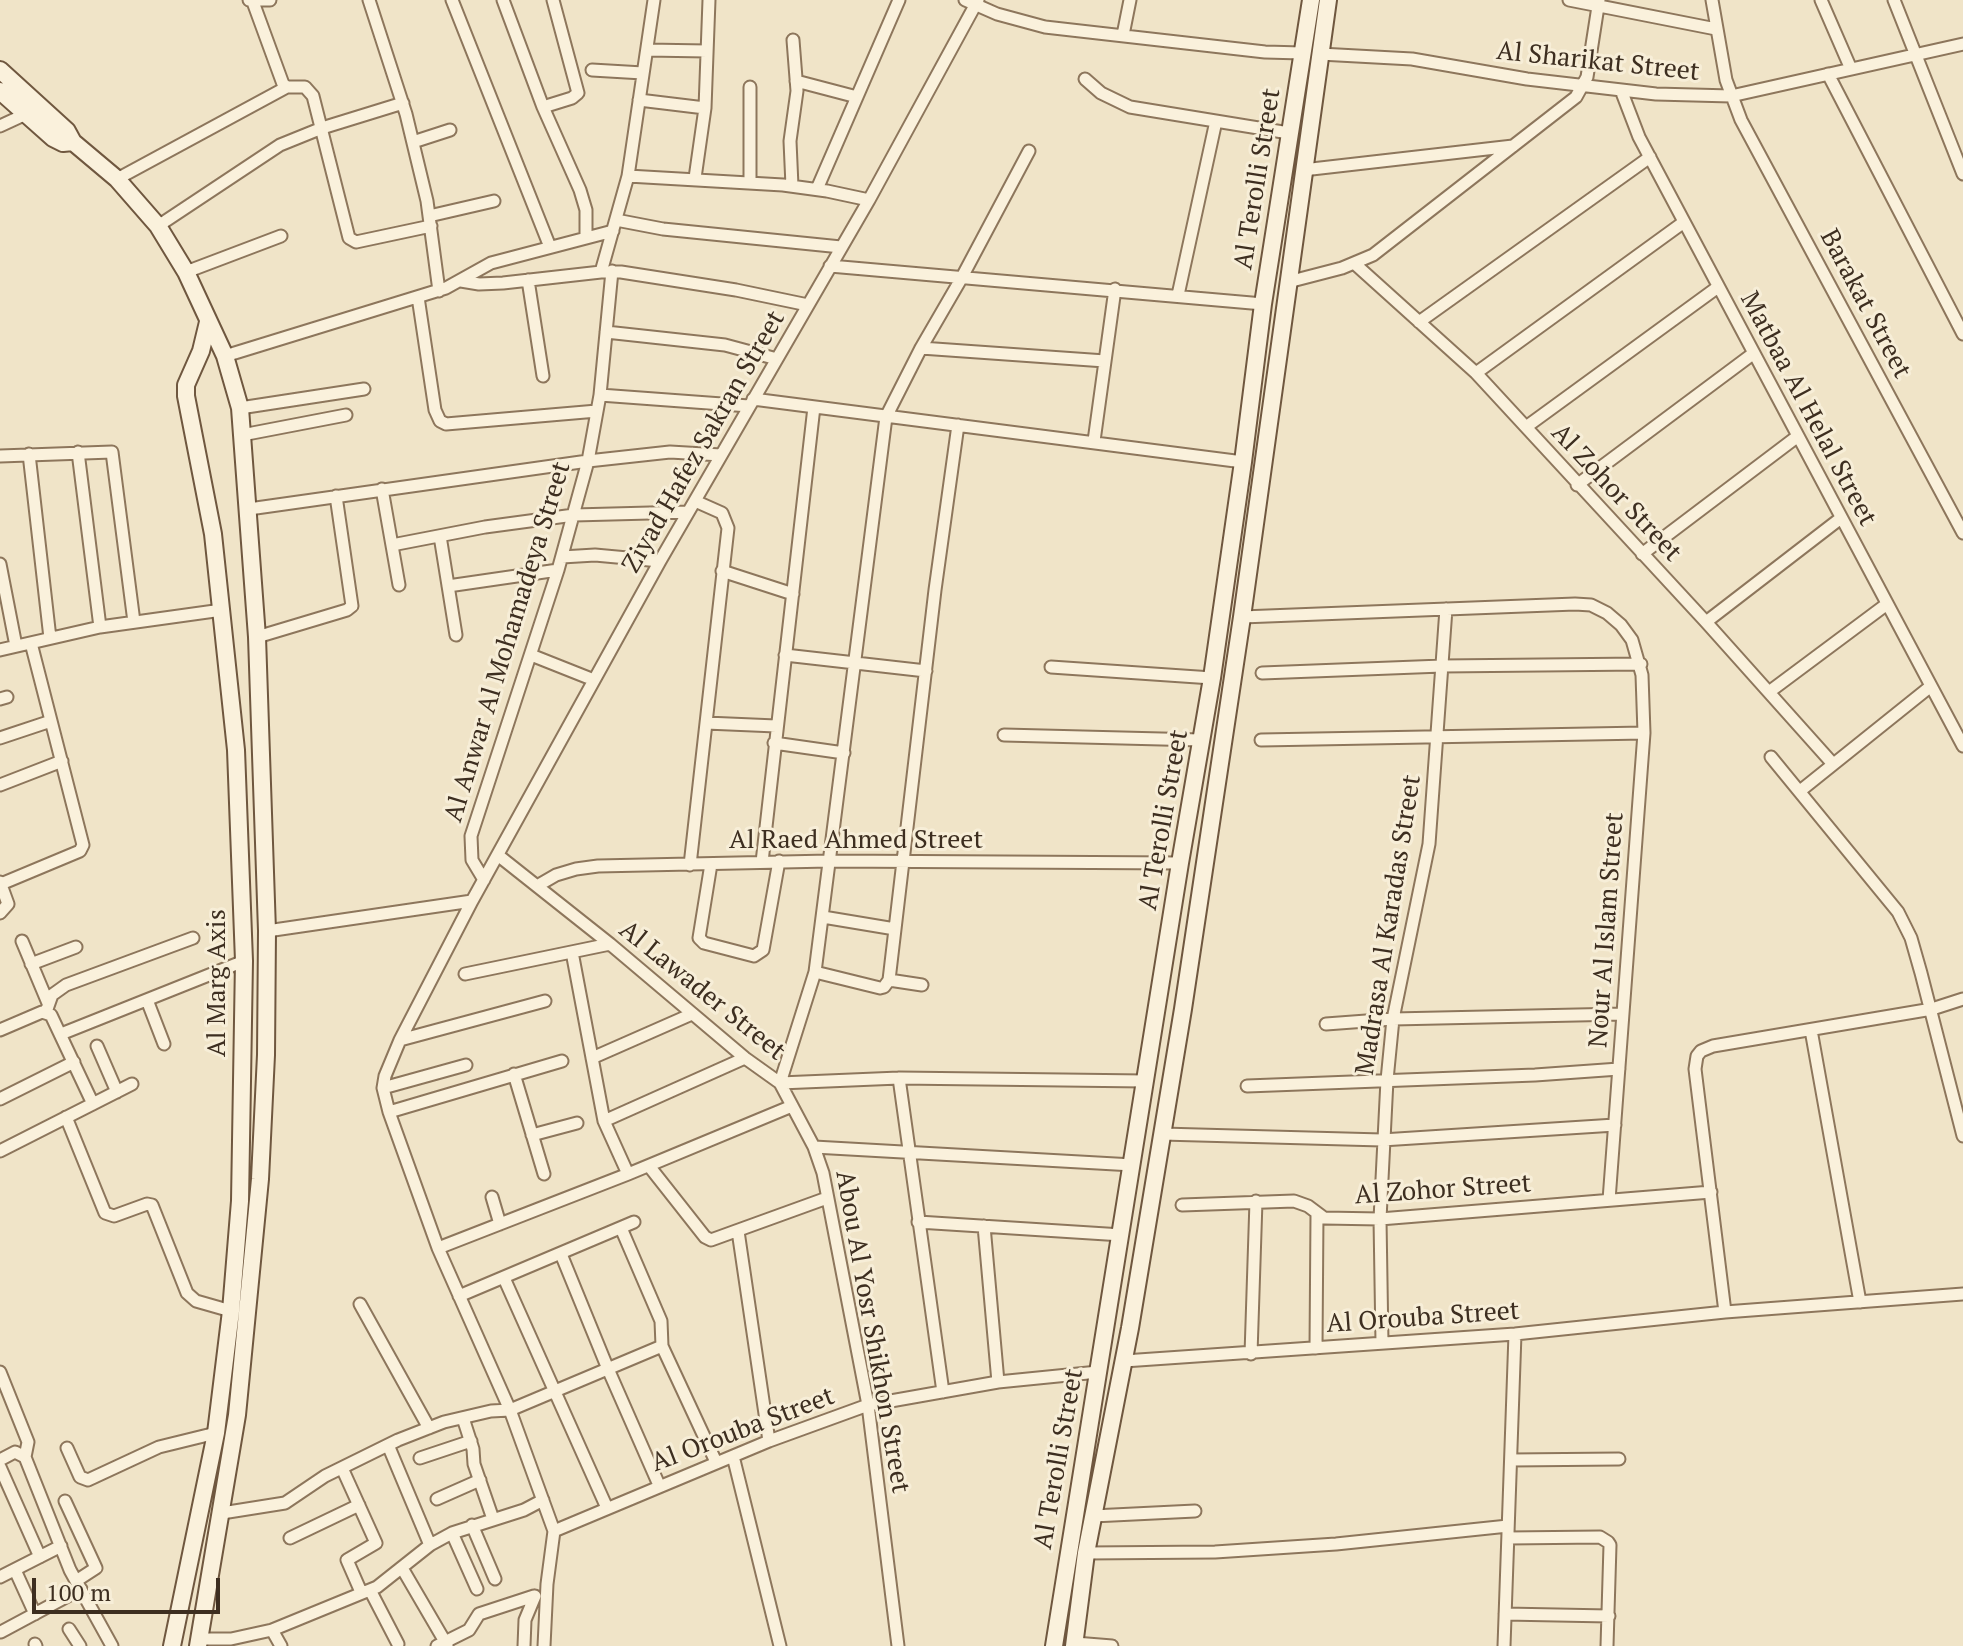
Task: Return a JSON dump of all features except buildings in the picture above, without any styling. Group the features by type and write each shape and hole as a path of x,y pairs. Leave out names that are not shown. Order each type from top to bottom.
{"street":[{"path":"270,0 251,1 281,79 287,87"},
{"path":"369,0 413,142 430,221 439,291"},
{"path":"452,0 550,247"},
{"path":"503,0 543,107 580,190 586,210 586,237"},
{"path":"543,107 572,98 578,93 553,0"},
{"name":"Al Anwar Al Mohamadeya Street","path":"484,880 472,860 471,836 558,570 588,461 600,395 606,332 606,272 614,225 628,176 654,0"},
{"path":"695,178 705,108 709,0"},
{"path":"817,189 899,0"},
{"path":"1123,35 1130,0"},
{"name":"Al Terolli Street","path":"1054,1646 1212,678 1263,304 1311,0"},
{"name":"Al Terolli Street","path":"1074,1644 1086,1553 1124,1361 1183,1009 1242,617 1328,0"},
{"path":"1569,0 1599,3 1716,29"},
{"name":"Barakat Street","path":"1712,0 1731,96 1741,120 1963,533"},
{"path":"1821,0 1851,69"},
{"path":"1894,0 1963,174"},
{"path":"973,2 1021,22 1045,27 1265,52 1302,53"},
{"name":"Ziyad Hafez Sakran Street","path":"383,1088 400,1040 472,901 660,561 869,200 973,2"},
{"path":"1288,282 1355,264 1389,244 1563,108 1584,86 1599,3"},
{"path":"792,186 790,141 797,102 793,40"},
{"name":"Al Sharikat Street","path":"1320,54 1412,59 1527,79 1692,97 1731,96 1963,44"},
{"path":"647,50 707,51"},
{"name":"Al Marg Axis","path":"0,70 67,131 73,142 117,179 158,226 186,272 225,356 240,408 257,637 267,931 264,1117 237,1334 172,1646"},
{"path":"592,70 643,73"},
{"path":"1828,74 1963,334"},
{"path":"1085,79 1110,98 1130,107 1289,133"},
{"path":"796,81 857,97"},
{"path":"117,179 287,87 305,87 311,92 322,128 352,241 494,201"},
{"path":"750,87 750,182"},
{"name":"Matbaa Al Helal Street","path":"1621,90 1650,157 1963,746"},
{"name":"Al Marg Axis","path":"0,91 58,141 73,142"},
{"path":"639,100 705,108"},
{"path":"158,226 280,145 322,128 403,103"},
{"path":"0,126 26,114"},
{"path":"1178,295 1216,121"},
{"path":"413,142 450,130"},
{"path":"1303,170 1514,146"},
{"path":"780,1083 815,972 886,417 1029,151"},
{"path":"1419,322 1650,157"},
{"path":"628,176 792,186 869,200"},
{"path":"1476,373 1684,222"},
{"path":"225,356 439,291 491,263 586,237 614,225 841,247"},
{"path":"186,272 281,236"},
{"name":"Al Zohor Street","path":"1355,264 1476,373 1833,764"},
{"path":"830,266 1263,304"},
{"path":"461,281 479,284 606,272 736,290 808,305"},
{"path":"528,280 543,376"},
{"path":"1526,427 1718,287"},
{"path":"1094,441 1115,289"},
{"path":"418,297 435,410 440,421 446,424 597,411"},
{"name":"Al Marg Axis","path":"198,1642 237,1415 237,1334 231,1311 240,1201 244,961 240,820 222,610 213,534 186,396 186,385 201,351 208,322"},
{"path":"606,332 725,345 777,359"},
{"path":"921,348 1105,361"},
{"path":"1577,485 1754,353"},
{"path":"240,408 364,389"},
{"path":"600,395 814,407 1243,462"},
{"path":"762,862 814,407"},
{"path":"242,435 346,415"},
{"path":"815,972 880,988 889,980 958,425"},
{"path":"1642,554 1798,436"},
{"path":"0,456 110,451 113,454 134,622"},
{"path":"78,452 100,627"},
{"path":"249,509 588,461 670,452 721,455"},
{"path":"29,454 50,638"},
{"path":"382,489 399,585"},
{"path":"257,637 352,606 336,496"},
{"path":"690,865 727,522 722,513 695,501"},
{"path":"392,545 574,515 688,512"},
{"path":"1706,622 1841,518"},
{"path":"440,536 456,635"},
{"path":"562,557 616,556 660,561"},
{"path":"0,564 16,646"},
{"path":"448,586 558,570"},
{"path":"722,571 793,594"},
{"path":"1769,692 1887,604"},
{"path":"1242,617 1591,605 1621,625 1632,640 1641,664 1442,666 1262,673"},
{"name":"Madrasa Al Karadas Street","path":"1382,1343 1380,1219 1387,1080 1393,1019 1429,844 1446,609"},
{"path":"0,650 100,627 222,610"},
{"path":"1,913 8,904 0,883 82,848 83,841 31,643"},
{"path":"531,655 594,680"},
{"path":"785,655 926,671"},
{"name":"Nour Al Islam Street","path":"1609,1200 1644,733 1641,664"},
{"path":"1051,667 1212,678"},
{"path":"1800,791 1931,686"},
{"path":"0,738 51,721"},
{"path":"706,723 776,726"},
{"path":"1261,740 1644,733"},
{"path":"1004,735 1201,740"},
{"path":"774,743 844,753"},
{"path":"1771,757 1898,912 1911,938 1932,1009 1963,1136"},
{"path":"0,785 62,761"},
{"name":"Al Lawader Street","path":"499,856 610,944 745,1058 780,1083 899,1078 1145,1081"},
{"path":"711,864 699,938 704,943 754,956 763,950 779,861"},
{"name":"Al Raed Ahmed Street","path":"537,886 556,875 576,869 779,861 1180,863"},
{"path":"267,931 472,901"},
{"path":"823,917 895,929"},
{"path":"0,1030 47,1008 52,995 66,985 193,938"},
{"path":"22,941 47,1008 93,1104"},
{"path":"465,974 610,944"},
{"path":"31,964 76,947"},
{"path":"572,952 604,1121 628,1174"},
{"path":"61,1034 244,961"},
{"path":"889,980 922,985"},
{"path":"1725,1312 1695,1069 1697,1056 1707,1048 1932,1009 1963,999"},
{"path":"147,1000 164,1044"},
{"path":"400,1040 545,1001"},
{"path":"1157,1006 1183,1009"},
{"path":"592,1058 692,1014"},
{"path":"1326,1024 1393,1019 1623,1014"},
{"path":"1811,1030 1860,1302"},
{"path":"97,1046 117,1092"},
{"path":"604,1121 745,1058"},
{"path":"389,1112 562,1061"},
{"path":"0,1099 74,1062"},
{"path":"466,1065 383,1088 438,1248 510,1410 554,1531 544,1646"},
{"path":"1247,1086 1619,1069"},
{"path":"514,1074 544,1174"},
{"path":"899,1078 943,1392"},
{"name":"Abou Al Yosr Shikhon Street","path":"780,1083 814,1147 827,1198 868,1405 898,1646"},
{"path":"0,1151 132,1084"},
{"path":"438,1248 649,1166 792,1106"},
{"path":"66,1117 105,1213 114,1216 152,1205 187,1293 196,1301 231,1311"},
{"path":"532,1135 577,1123"},
{"path":"1162,1134 1382,1140 1615,1125"},
{"path":"814,1147 1133,1165"},
{"path":"649,1166 708,1239 827,1198"},
{"name":"Al Zohor Street","path":"1182,1205 1301,1202 1328,1219 1380,1219 1711,1192"},
{"path":"492,1197 500,1224"},
{"path":"1251,1354 1256,1201"},
{"path":"1316,1348 1317,1214"},
{"path":"459,1296 634,1222"},
{"path":"918,1222 1122,1235"},
{"path":"984,1226 998,1382"},
{"path":"621,1228 661,1321 662,1346 716,1462"},
{"path":"738,1231 769,1441"},
{"path":"561,1254 659,1485"},
{"path":"504,1278 607,1508"},
{"name":"Al Orouba Street","path":"1124,1361 1515,1334 1725,1312 1963,1294"},
{"path":"360,1304 429,1428"},
{"path":"1504,1646 1515,1334"},
{"path":"222,1513 285,1503 342,1468 388,1445 463,1418 510,1410 662,1346"},
{"path":"0,1372 28,1442 25,1457 61,1546 78,1585 112,1646"},
{"name":"Al Orouba Street","path":"554,1531 716,1462 868,1405 998,1382 1098,1372"},
{"path":"463,1418 493,1519"},
{"path":"67,1448 80,1477 88,1480 159,1447 216,1433"},
{"path":"420,1458 471,1441"},
{"path":"388,1445 430,1545"},
{"path":"0,1460 15,1452 25,1457"},
{"path":"733,1456 780,1646"},
{"path":"1511,1460 1619,1459"},
{"path":"0,1467 40,1557"},
{"path":"342,1468 376,1543 347,1560 398,1644"},
{"path":"437,1499 480,1480"},
{"path":"198,1642 272,1630 366,1591 452,1533 524,1510 543,1500"},
{"path":"1,1632 35,1614 78,1585 96,1568 65,1501"},
{"path":"290,1538 359,1505"},
{"path":"1093,1516 1195,1511"},
{"path":"472,1525 495,1579"},
{"path":"1086,1553 1215,1552 1508,1532 1604,1539 1610,1545 1607,1646"},
{"path":"452,1533 477,1589"},
{"path":"0,1576 61,1546"},
{"path":"402,1568 443,1645 472,1628 477,1615 534,1596 547,1584"},
{"path":"15,1570 35,1614"},
{"path":"524,1646 525,1620 534,1596"},
{"path":"1505,1614 1609,1616"},
{"path":"69,1629 80,1646"},
{"path":"272,1630 281,1646"},
{"path":"1074,1644 1112,1646"}]}
